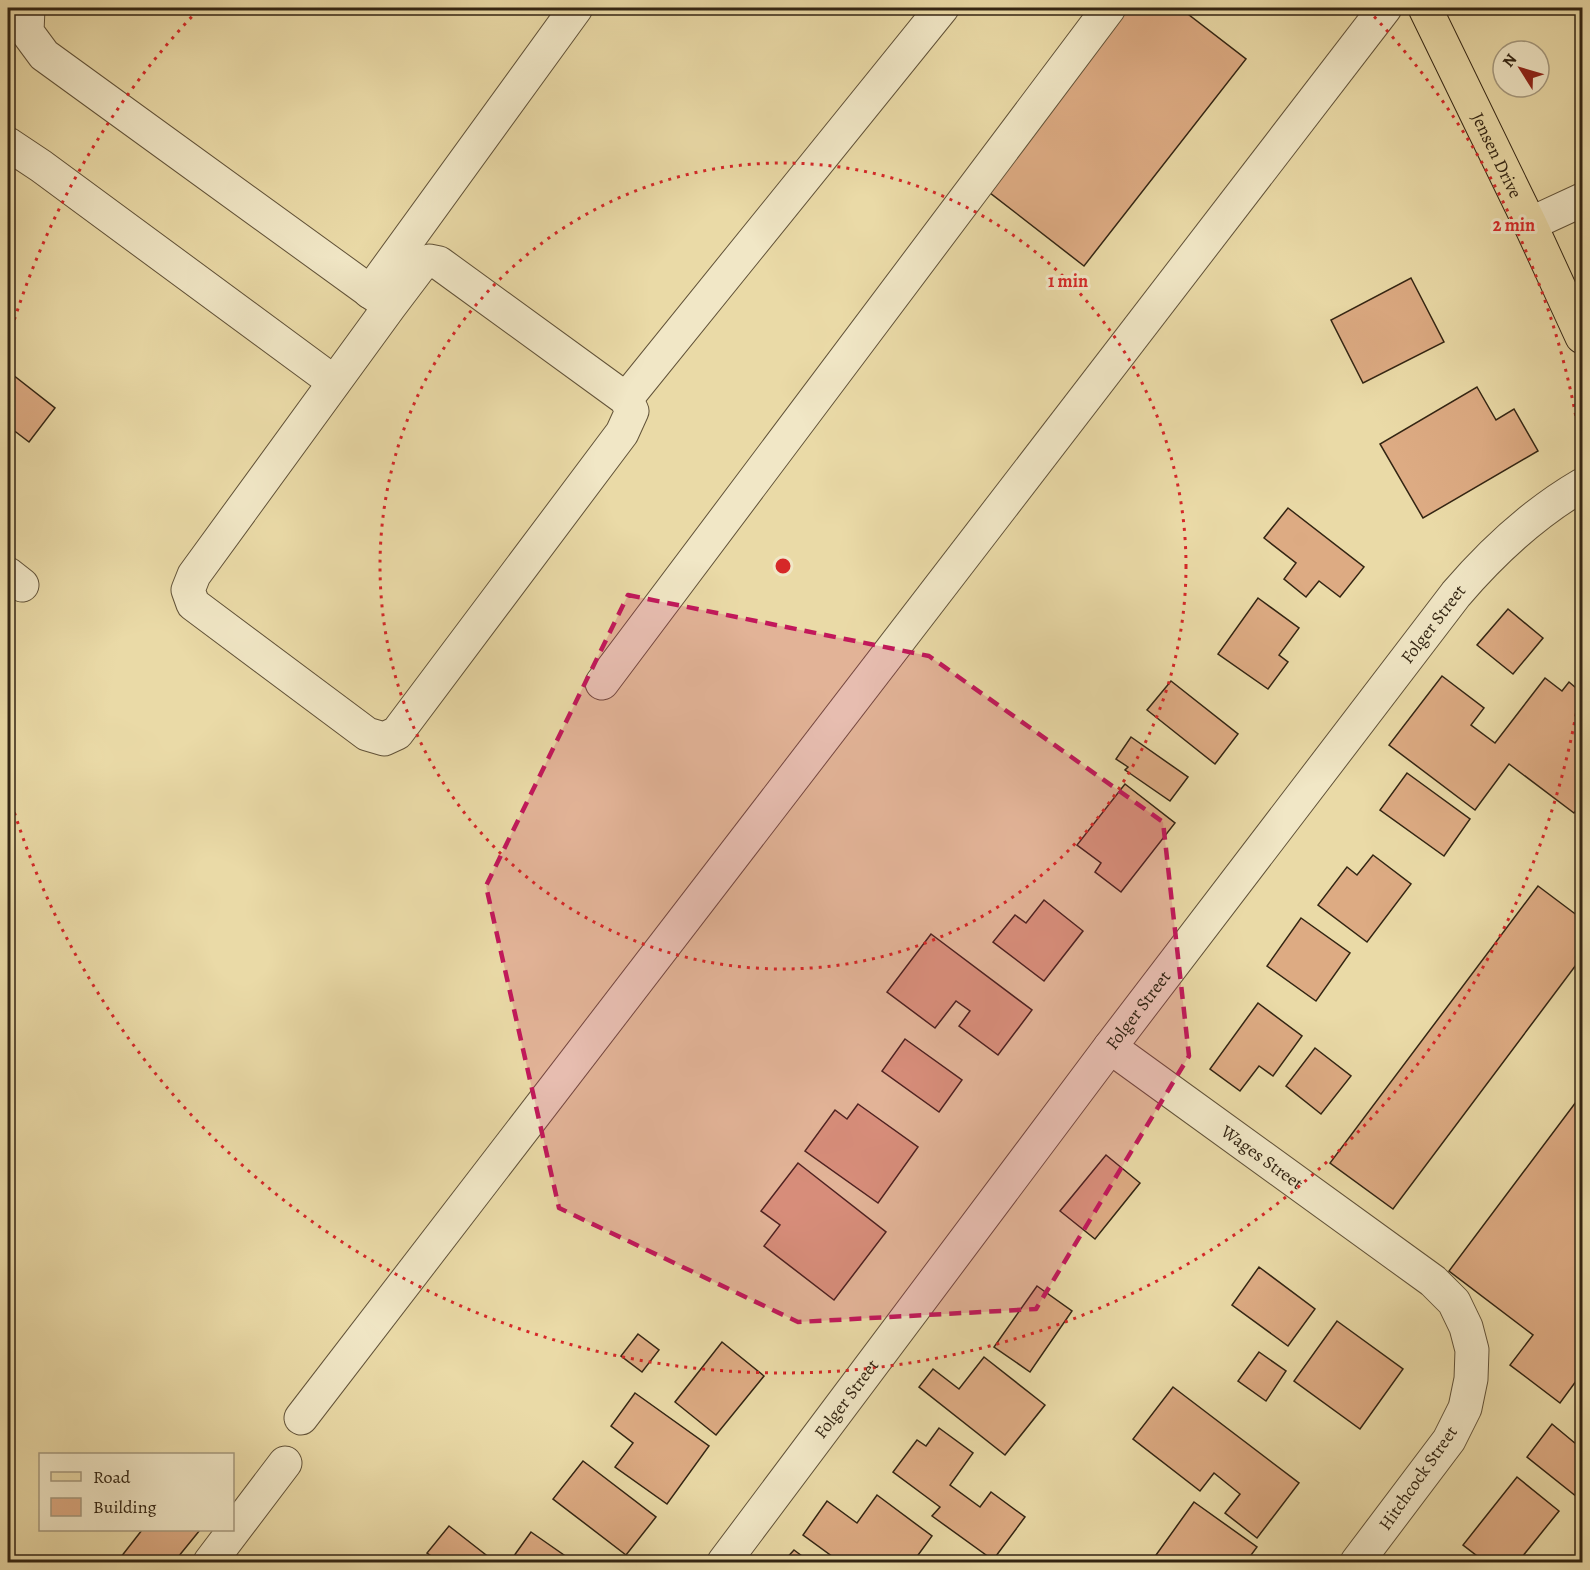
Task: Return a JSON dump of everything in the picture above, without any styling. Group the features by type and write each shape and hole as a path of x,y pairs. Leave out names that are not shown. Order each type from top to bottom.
{"main road":[{"name":"Jensen Drive","path":"1425,8 1582,337"}],"street":[{"path":"28,8 27,32 44,55 380,299"},
{"path":"380,299 421,265 429,261 439,263 626,399 632,411 622,433 397,733 384,739 366,734 202,611 193,604 188,590 194,575 334,382 380,299 576,8"},
{"path":"626,399 942,8"},
{"path":"602,683 1108,8"},
{"path":"301,1418 1385,8"},
{"path":"8,144 334,382"},
{"path":"1530,224 1582,201"},
{"name":"Folger Street","path":"724,1563 1110,1047 1456,594 1482,564 1538,515 1582,485"},
{"name":"Wages Street","path":"1110,1047 1413,1267"},
{"name":"Hitchcock Street","path":"1357,1563 1449,1440 1465,1408 1471,1380 1472,1350 1466,1327 1454,1302 1433,1281 1413,1267"},
{"path":"210,1563 285,1463"}],"highlighted area":[{"path":"628,595 929,656 1163,822 1189,1056 1036,1309 798,1322 559,1208 486,886"}],"building":[{"path":"1127,8 1180,8 1246,59 1084,266 985,189"},
{"path":"1411,278 1444,342 1363,383 1331,320"},
{"path":"8,371 55,408 29,442 8,426"},
{"path":"1477,387 1496,420 1514,409 1538,451 1423,518 1380,444"},
{"path":"1288,508 1364,567 1340,597 1319,581 1306,597 1284,579 1296,563 1264,538"},
{"path":"1258,598 1299,628 1279,655 1288,662 1268,689 1218,654"},
{"path":"1508,609 1543,638 1513,674 1477,645"},
{"path":"1442,676 1484,708 1471,725 1495,743 1545,678 1562,691 1569,682 1582,693 1582,802 1574,813 1509,764 1475,810 1389,745"},
{"path":"1171,681 1238,734 1215,764 1147,710"},
{"path":"1131,737 1188,777 1170,801 1125,770 1128,767 1116,759"},
{"path":"1407,773 1470,819 1444,856 1380,810"},
{"path":"1125,784 1175,823 1121,892 1095,872 1101,863 1077,845"},
{"path":"1373,855 1411,884 1367,942 1318,905 1347,867 1357,875"},
{"path":"1538,886 1582,919 1582,957 1393,1209 1330,1163"},
{"path":"1044,900 1083,931 1044,981 993,942 1015,915 1026,923"},
{"path":"1301,918 1350,953 1316,1001 1267,966"},
{"path":"931,934 1032,1010 998,1055 959,1026 970,1011 956,1001 935,1028 887,992"},
{"path":"1258,1003 1302,1036 1273,1076 1259,1066 1240,1091 1210,1069"},
{"path":"905,1039 962,1080 939,1112 882,1071"},
{"path":"1315,1048 1351,1076 1321,1114 1286,1086"},
{"path":"1582,1094 1582,1373 1560,1403 1510,1365 1533,1335 1449,1271"},
{"path":"858,1104 918,1147 878,1203 805,1151 835,1110 847,1119"},
{"path":"1106,1155 1140,1183 1095,1239 1060,1211"},
{"path":"798,1163 886,1232 834,1300 764,1246 780,1225 761,1211"},
{"path":"1259,1267 1315,1309 1288,1346 1232,1305"},
{"path":"1037,1286 1072,1311 1030,1372 994,1347"},
{"path":"1337,1321 1403,1369 1360,1429 1294,1381"},
{"path":"638,1334 659,1350 642,1372 621,1356"},
{"path":"722,1342 764,1376 716,1435 675,1402"},
{"path":"1259,1352 1286,1371 1266,1401 1238,1381"},
{"path":"984,1357 1045,1405 1005,1455 919,1387 933,1369 959,1389"},
{"path":"1173,1387 1299,1483 1257,1538 1225,1513 1240,1494 1214,1473 1200,1491 1133,1439"},
{"path":"635,1393 709,1446 667,1504 615,1467 633,1443 611,1426"},
{"path":"1552,1424 1582,1449 1582,1501 1527,1457"},
{"path":"939,1428 973,1453 950,1485 980,1507 991,1492 1025,1517 993,1560 932,1516 940,1507 893,1472 917,1440 926,1446"},
{"path":"583,1461 656,1517 626,1555 553,1499"},
{"path":"1517,1477 1559,1511 1518,1562 1485,1562 1463,1545"},
{"path":"877,1495 932,1536 913,1562 840,1562 803,1535 827,1501 857,1523"},
{"path":"1194,1502 1257,1547 1246,1562 1151,1562"},
{"path":"449,1526 495,1562 440,1562 427,1553"},
{"path":"141,1531 199,1531 174,1562 117,1562"},
{"path":"531,1532 574,1562 513,1562 511,1560"},
{"path":"794,1550 810,1562 783,1562"}]}
